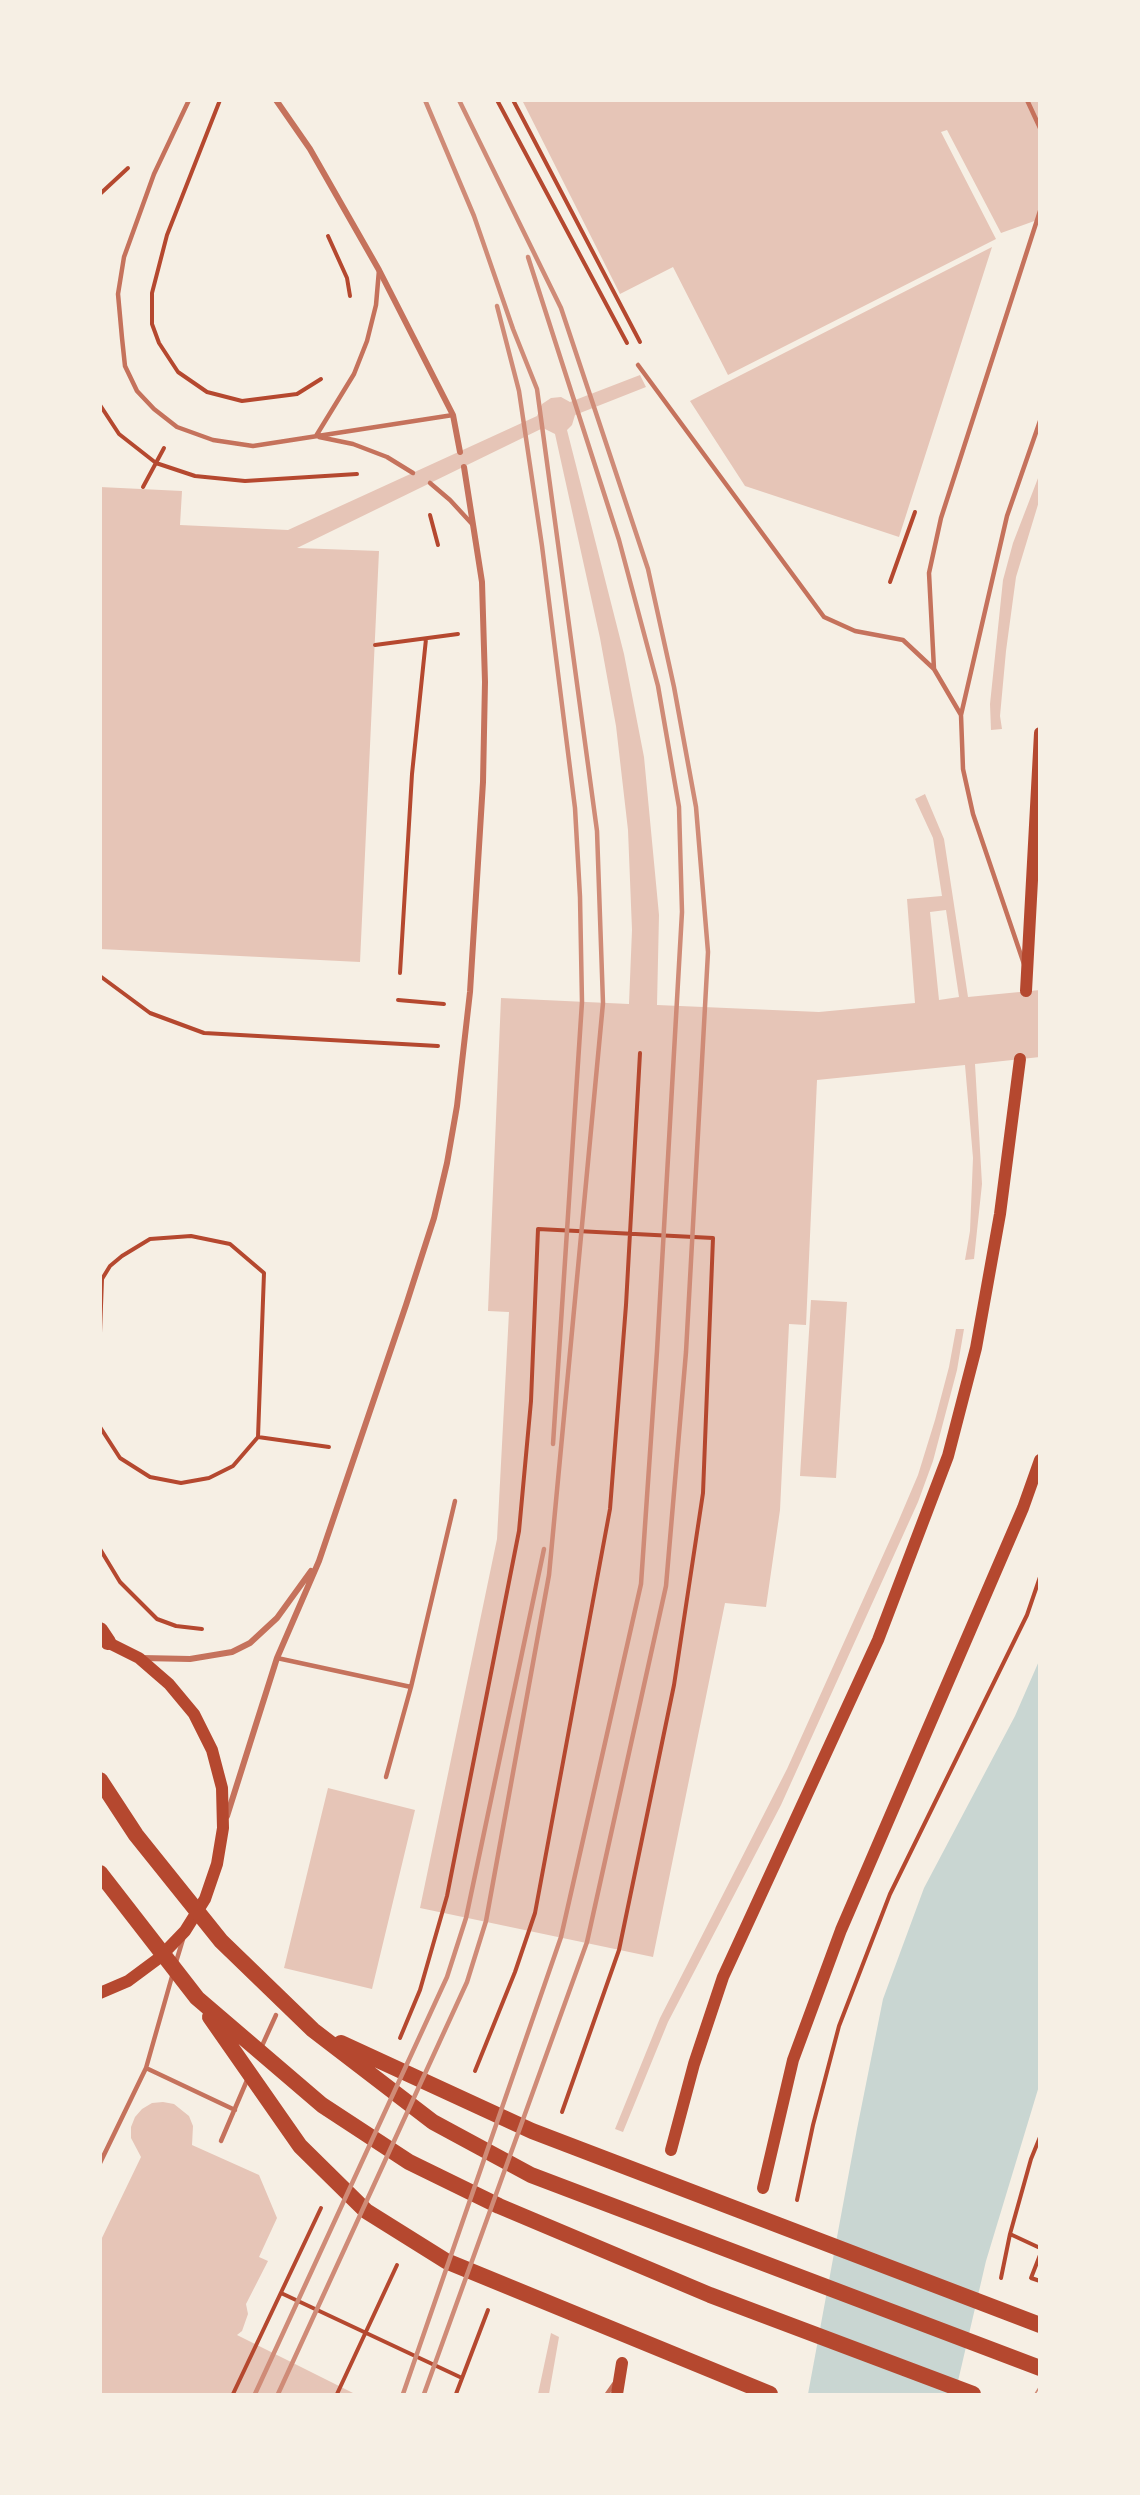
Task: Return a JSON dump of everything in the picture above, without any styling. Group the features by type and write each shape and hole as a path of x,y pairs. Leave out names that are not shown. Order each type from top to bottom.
{"highway":[{"path":"100,1780 136,1835 221,1941 313,2030 434,2122 531,2175 1040,2368"},
{"path":"100,1873 197,1998 300,2146 366,2211 446,2261 770,2394"},
{"path":"197,1998 322,2104 409,2162 499,2206 710,2295 973,2394"},
{"path":"313,2030 532,2131 1038,2324"}],"main road":[{"path":"1026,991 1040,733"},
{"path":"672,2150 694,2064 723,1977 878,1640 948,1456 975,1348 1000,1214 1020,1059"},
{"path":"762,2188 793,2060 841,1930 1019,1518 1040,1460"},
{"path":"100,1993 128,1981 159,1959 185,1931 205,1899 217,1864 223,1828 222,1788 212,1750 194,1714 170,1684 139,1658 103,1637"},
{"path":"617,2394 622,2363"}],"street":[{"path":"276,100 310,149 380,270 453,415 460,452"},
{"path":"223,1828 277,1658 319,1561 406,1305 434,1218 449,1152 457,1106 470,992 483,782 482,582 464,467"},
{"path":"139,1658 190,1659 232,1652 250,1643 277,1618 319,1561"}],"lane":[{"path":"189,100 154,174 124,257 118,294 125,366 137,391 154,409 177,427 213,440 253,446 453,415"},
{"path":"1027,100 1040,128"},
{"path":"934,669 929,573 941,518 1040,211"},
{"path":"316,436 354,374 367,341 376,305 380,270"},
{"path":"638,365 824,617 855,631 903,640 934,669 961,715"},
{"path":"1028,978 973,814 963,769 961,715 1007,516 1040,421"},
{"path":"316,436 353,444 387,458 413,473"},
{"path":"430,483 450,500 475,527"},
{"path":"386,1777 411,1687 455,1501"},
{"path":"277,1658 411,1687"},
{"path":"100,2163 146,2068 185,1931"},
{"path":"257,2057 276,2015"},
{"path":"146,2068 235,2110"},
{"path":"221,2141 253,2068"},
{"path":"607,2394 620,2376"}],"path":[{"path":"220,100 167,235 152,294 152,324 159,344 178,372 207,392 242,401 297,394 322,378 328,371"},
{"path":"498,100 638,365"},
{"path":"513,100 640,343"},
{"path":"100,194 128,169 132,159"},
{"path":"326,232 347,278 351,300"},
{"path":"143,487 177,427"},
{"path":"429,511 438,545"},
{"path":"890,582 907,537"},
{"path":"375,645 484,631"},
{"path":"400,973 412,774 426,639"},
{"path":"100,976 150,1013 204,1033 438,1046"},
{"path":"398,1000 444,1004 443,1015"},
{"path":"437,1057 440,1036"},
{"path":"471,2081 515,1972 535,1913 598,1583 610,1509 630,1235 640,1053"},
{"path":"399,2040 420,1990 447,1896 519,1530 531,1401 538,1229 713,1238 703,1493 674,1685 620,1950 561,2112"},
{"path":"100,1333 102,1279 110,1266 150,1239 191,1236 230,1244 264,1274 258,1437 233,1467 209,1478 182,1483 150,1477 120,1458 100,1427"},
{"path":"325,1458 333,1436"},
{"path":"258,1437 329,1447"},
{"path":"100,1549 120,1582 157,1620 176,1626 206,1630"},
{"path":"797,2200 813,2125 843,2015 890,1894 1027,1615 1040,1577"},
{"path":"1001,2278 1010,2234 1031,2159 1040,2137"},
{"path":"233,2394 324,2202"},
{"path":"1010,2234 1040,2248"},
{"path":"1040,2255 1031,2278 1040,2281"},
{"path":"337,2394 401,2256"},
{"path":"281,2293 462,2378"},
{"path":"456,2394 491,2300"}],"shaded area":[{"path":"1039,1661 1039,2086 986,2261 955,2394 808,2394 883,1999 924,1888 1015,1716"}],"building":[{"path":"522,100 1040,100 1040,219 1001,233 947,130 941,132 996,239 728,375 673,267 620,294"},
{"path":"992,247 899,537 745,486 690,401"},
{"path":"640,375 646,387 575,415 572,425 567,430 624,654 644,757 659,915 657,1005 819,1012 915,1003 907,899 942,896 933,838 915,799 925,794 944,839 968,997 1040,990 1040,1057 975,1064 982,1184 974,1259 965,1260 970,1231 973,1158 965,1065 817,1080 806,1325 789,1324 780,1510 766,1607 725,1603 653,1957 420,1908 497,1539 509,1312 488,1311 501,998 629,1004 632,930 628,830 616,726 600,638 555,434 543,428 297,548 379,551 360,962 100,949 100,487 182,491 180,525 288,530 537,416 542,404 551,398 561,397 570,402","holes":["946,910 959,997 939,1000 930,912"]},
{"path":"1040,473 1040,498 1016,577 1000,716 1002,729 991,730 990,704 1003,580 1013,543"},
{"path":"811,1300 847,1302 836,1478 800,1476"},
{"path":"956,1329 964,1329 957,1370 933,1461 918,1502 781,1805 668,2022 623,2132 615,2129 660,2018 787,1769 898,1522 918,1475 935,1420"},
{"path":"328,1788 415,1810 372,1989 284,1968"},
{"path":"152,2103 174,2104 189,2116 193,2126 192,2145 259,2175 277,2218 259,2257 268,2261 246,2304 248,2314 242,2331 237,2335 355,2394 100,2394 100,2242 141,2157 131,2138 131,2127 135,2117"},
{"path":"551,2333 559,2337 549,2394 538,2394"}],"tram line":[{"path":"1035,2394 1040,2386"}],"railway":[{"path":"278,2394 467,1982 486,1921 549,1575 603,1003 597,831 537,389 513,329 474,216 425,100"},
{"path":"424,2394 587,1942 666,1586 686,1352 708,952 696,807 674,687 648,569 561,308 459,100"},
{"path":"403,2394 561,1937 641,1584 657,1351 682,912 679,807 658,686 619,540 528,257"},
{"path":"497,306 519,391 542,546 575,808 580,897 582,1002 553,1444"},
{"path":"255,2394 447,1977 466,1918 544,1549"}]}
